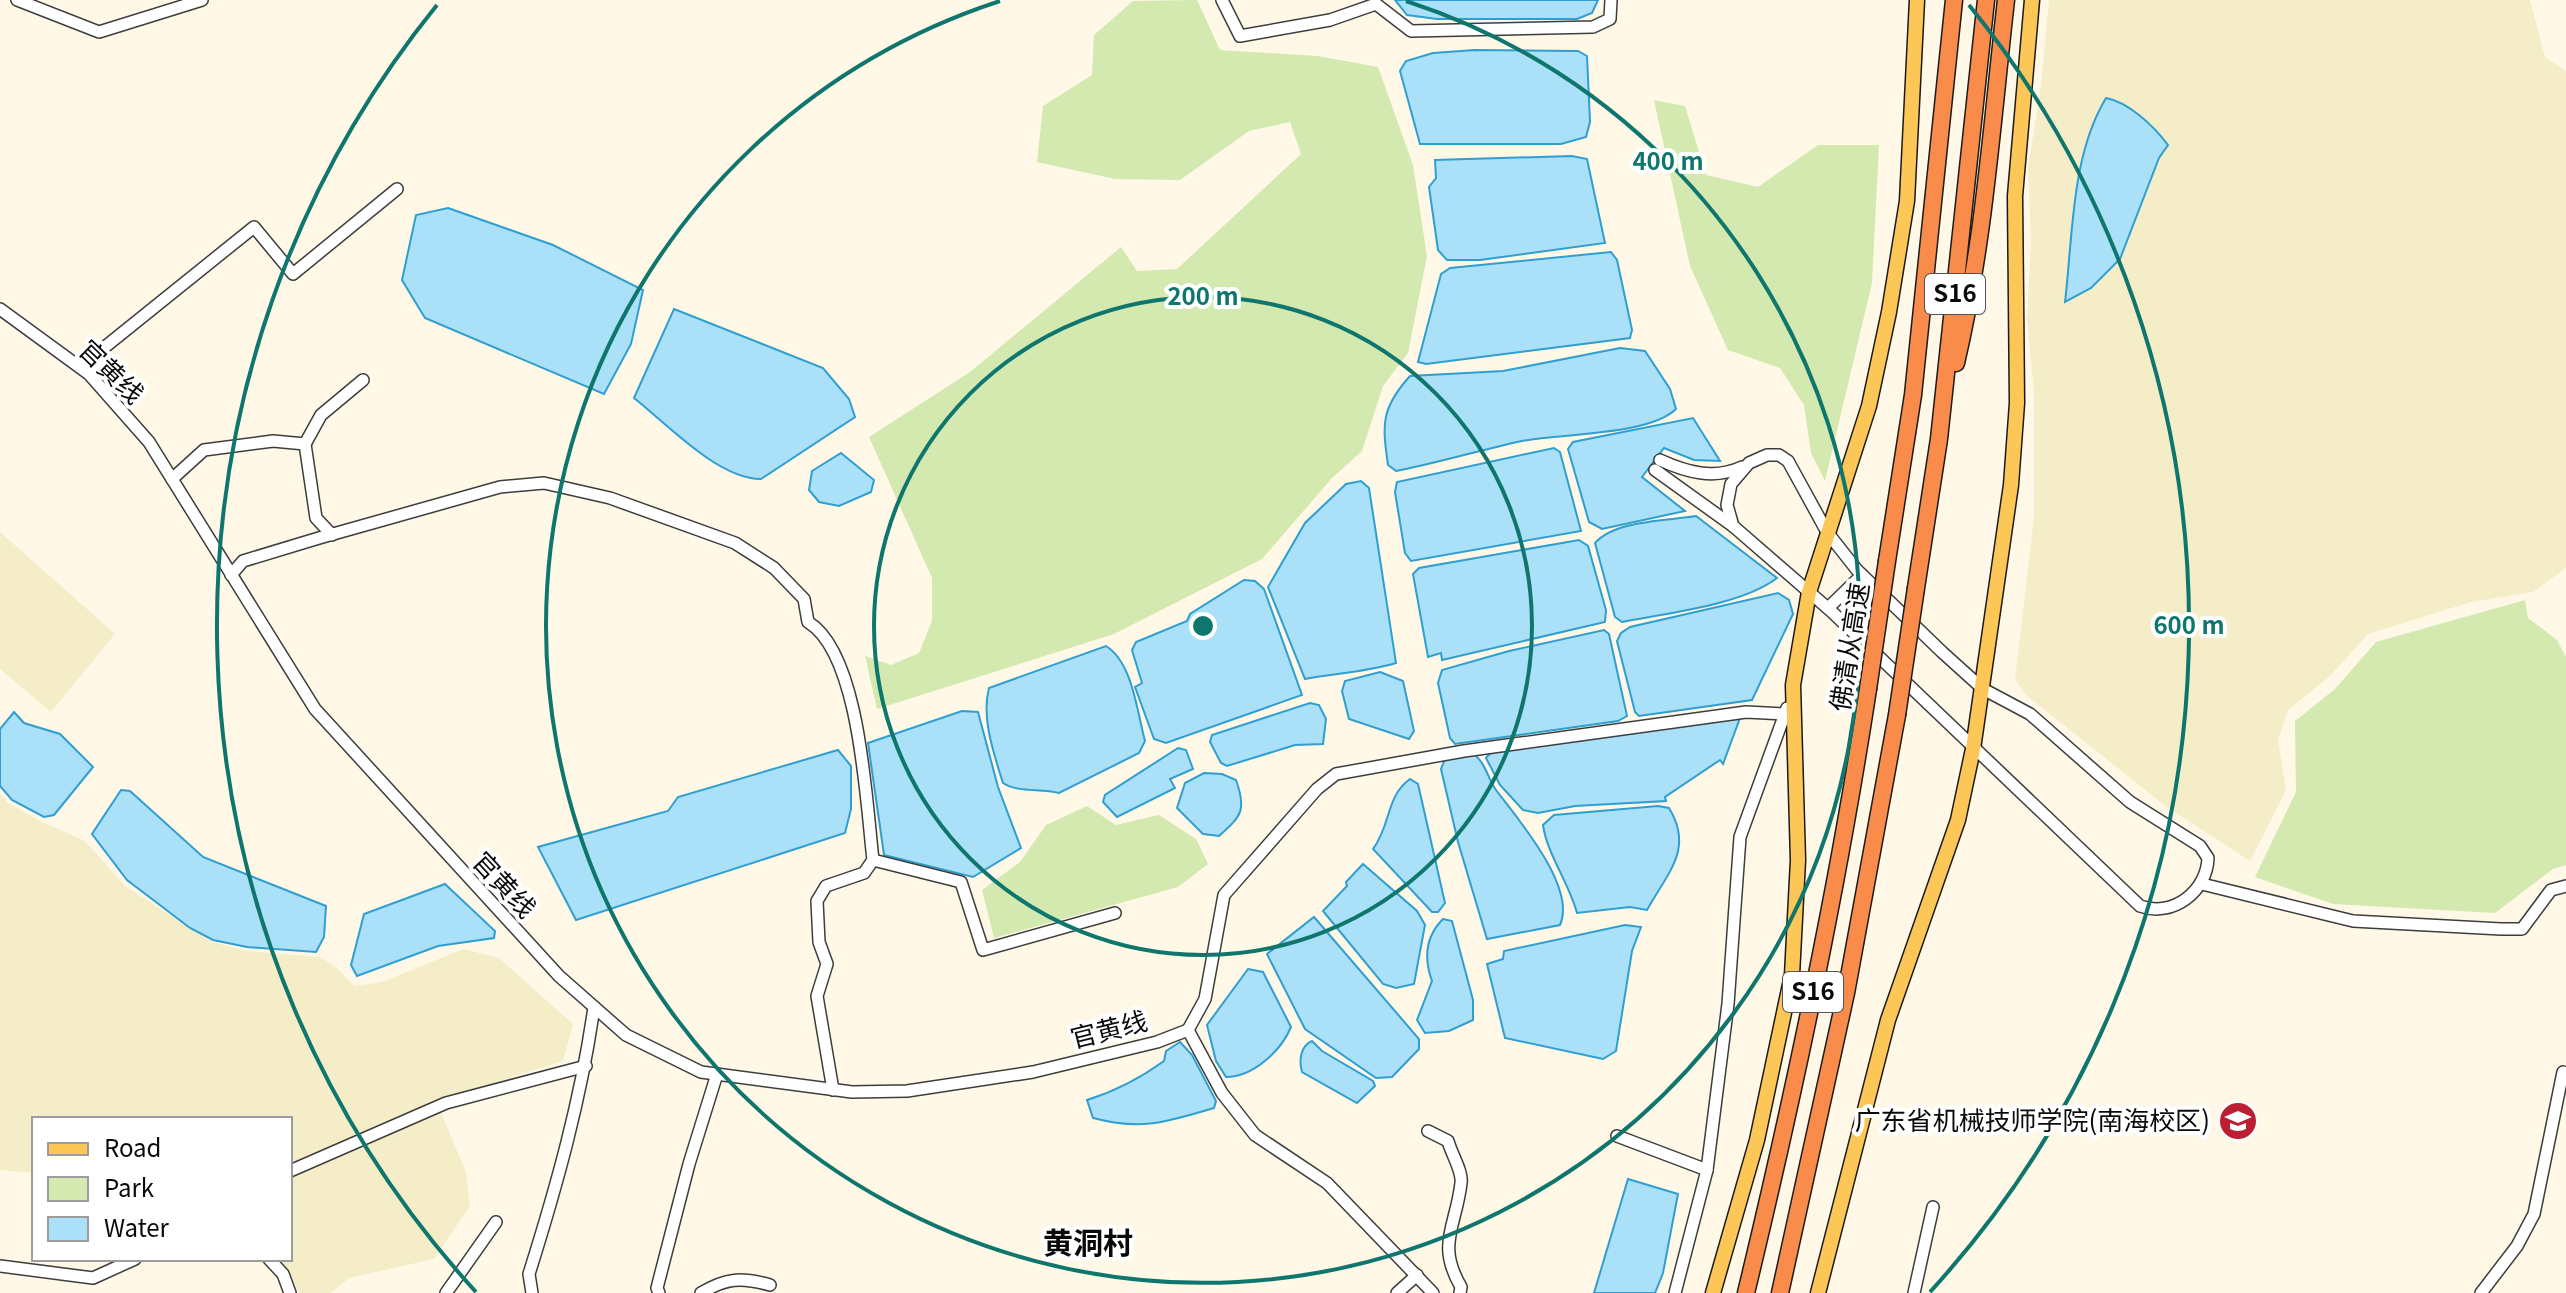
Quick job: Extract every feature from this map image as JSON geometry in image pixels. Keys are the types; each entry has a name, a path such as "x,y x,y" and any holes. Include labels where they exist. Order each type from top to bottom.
{"highway":[{"name":"佛清从高速","path":"1746,1293 1786,1126 1824,941 1868,689 1911,409 1954,0"},
{"name":"S16","path":"1780,1293 1846,993 1897,715 1939,439 1986,0"},
{"path":"1939,439 1969,308 1986,195 2006,0"}],"main road":[{"path":"1713,1293 1757,1140 1792,975 1798,860 1793,685 1809,592 1869,406 1889,312 1907,201 1917,0"},
{"path":"1818,1293 1888,1020 1958,820 1983,689 2011,485 2017,403 2015,196 2032,0"}],"street":[{"path":"17,0 99,32 202,0"},
{"path":"1222,0 1240,36 1330,20 1375,2 1411,31 1593,27 1610,19 1611,0"},
{"path":"80,367 254,227 293,274 397,189"},
{"name":"官黄线","path":"0,309 80,367 149,442 315,709 559,976 626,1035 701,1072 833,1090 907,1091 1033,1072 1157,1042 1188,1030"},
{"path":"332,535 316,518 305,444 321,415 363,380"},
{"path":"172,479 204,450 273,441 305,444"},
{"path":"1767,455 1779,455 1788,461 1827,532 1862,575 1983,689 2030,714 2130,802 2200,846 2208,858 2202,884 2184,900 2160,910 2140,906 2088,853 1973,749 1828,608 1658,465 1700,474 1723,473 1767,455"},
{"path":"1733,526 1728,494 1736,476 1749,463"},
{"path":"231,575 243,561 500,487 544,483 610,498 735,543 774,568 804,599 808,622 823,630 837,653 854,715 873,860 864,873 826,886 817,901 819,942 827,964 817,996 833,1090"},
{"path":"1828,608 1862,575"},
{"path":"1675,1293 1707,1170 1728,1004 1740,837 1793,685"},
{"path":"1433,1293 1327,1183 1255,1135 1222,1093 1188,1030 1205,999 1224,895 1317,789 1336,774 1464,751 1746,712 1785,714"},
{"path":"873,860 961,882 983,950 1115,913"},
{"path":"2202,884 2353,921 2501,929 2522,929 2551,890 2566,886"},
{"path":"532,1293 529,1274 565,1160 586,1066 594,1007"},
{"path":"292,1170 446,1103 586,1066"},
{"path":"2481,1293 2517,1246 2534,1214 2563,1072"},
{"path":"659,1293 657,1288 689,1164 717,1074"},
{"path":"1428,1131 1448,1141 1462,1180 1450,1226 1447,1255 1460,1293"},
{"path":"1617,1136 1707,1170"},
{"path":"1914,1293 1933,1207"},
{"path":"446,1293 496,1222"},
{"path":"0,1266 93,1278 131,1261"},
{"path":"271,1261 283,1274 290,1293"},
{"path":"1397,1293 1417,1275"},
{"path":"701,1293 722,1280 744,1278 770,1285"}],"shaded area":[{"path":"2049,0 2530,0 2545,57 2566,71 2566,568 2533,592 2471,602 2368,634 2330,676 2288,710 2278,740 2286,790 2250,861 2164,805 2026,695 2015,679 2034,517 2034,392 2027,318 2031,242 2028,168 2041,86"},
{"path":"0,532 115,634 51,712 0,669"},
{"path":"0,793 7,802 40,821 85,841 125,886 212,942 247,951 320,957 337,968 354,986 382,982 463,949 499,958 573,1024 563,1061 436,1101 466,1172 470,1206 434,1259 349,1278 331,1293 299,1293 291,1275 279,1261 292,1261 292,1117 32,1117 32,1173 0,1170"}],"green space":[{"path":"1197,0 1220,50 1318,56 1378,67 1413,165 1427,256 1408,353 1383,386 1362,451 1332,478 1262,559 1114,634 877,709 865,656 891,665 919,653 932,621 932,578 869,437 970,372 1121,247 1137,271 1177,269 1301,154 1290,122 1249,131 1180,180 1115,179 1037,162 1043,106 1092,75 1094,35 1133,1"},
{"path":"1654,100 1685,106 1706,175 1758,187 1818,145 1879,145 1872,283 1825,481 1811,453 1804,405 1780,368 1728,350 1690,266"},
{"path":"2525,600 2528,618 2557,640 2566,657 2566,865 2553,869 2495,913 2333,904 2255,877 2296,792 2295,721 2335,689 2376,642"},
{"path":"1087,806 1116,825 1159,815 1196,839 1208,864 1178,887 994,938 982,890 1020,862 1046,825"}],"water":[{"path":"1395,0 1598,0 1592,13 1577,19 1437,19 1407,15"},
{"path":"1475,50 1578,51 1587,56 1590,122 1586,137 1561,144 1420,144 1400,71 1406,61 1433,53"},
{"path":"2106,98 2123,104 2140,116 2168,145 2159,158 2120,259 2091,288 2065,302 2080,170 2086,145"},
{"path":"1572,156 1587,159 1605,243 1480,260 1447,260 1438,250 1429,187 1436,178 1435,160"},
{"path":"448,208 553,245 643,290 631,344 604,394 425,318 402,280 416,215"},
{"path":"1611,252 1617,260 1632,330 1630,338 1426,364 1418,362 1441,274 1450,268"},
{"path":"674,309 823,368 849,399 855,417 761,479 745,477 711,460 634,398"},
{"path":"1620,348 1645,351 1670,389 1676,409 1663,418 1625,429 1522,441 1396,471 1388,465 1386,417 1393,398 1410,376 1503,371"},
{"path":"1693,418 1720,461 1694,460 1664,448 1642,477 1685,511 1602,529 1589,522 1568,449 1573,442"},
{"path":"1554,448 1560,452 1581,531 1411,561 1405,553 1395,492 1397,482"},
{"path":"841,453 874,480 871,492 839,506 819,502 809,490 812,471"},
{"path":"1361,481 1369,488 1396,663 1305,679 1268,587 1305,523 1346,484"},
{"path":"1696,516 1777,578 1744,595 1703,607 1622,622 1615,617 1595,543 1604,535 1628,526"},
{"path":"1579,540 1588,546 1606,610 1605,622 1442,660 1441,653 1428,657 1413,574 1419,568"},
{"path":"1244,580 1255,581 1264,589 1302,695 1166,743 1154,739 1135,687 1142,683 1132,650 1136,642 1187,621 1190,614"},
{"path":"1778,593 1789,600 1793,614 1752,700 1639,716 1635,712 1617,641 1621,633 1630,627"},
{"path":"1604,630 1609,634 1627,716 1618,721 1455,744 1450,738 1438,683 1442,670"},
{"path":"1106,646 1122,664 1133,689 1145,741 1139,753 1059,793 1015,788 1003,783 988,724 989,688"},
{"path":"1380,672 1403,681 1414,731 1409,739 1349,719 1342,691 1345,681"},
{"path":"1310,703 1319,705 1326,719 1323,744 1295,745 1227,766 1221,763 1210,742 1212,735"},
{"path":"962,711 978,712 998,787 1021,848 973,877 884,855 868,743"},
{"path":"14,712 24,723 60,734 93,767 54,815 44,817 12,800 0,786 0,729"},
{"path":"1740,718 1723,764 1720,760 1665,797 1666,801 1575,806 1538,813 1523,810 1500,785 1486,758 1492,751"},
{"path":"1178,748 1186,750 1193,769 1170,779 1175,788 1117,817 1103,802 1105,795"},
{"path":"838,750 851,766 851,809 845,833 576,920 538,847 668,811 678,797"},
{"path":"1473,754 1481,761 1496,790 1530,835 1553,873 1563,909 1560,925 1487,939 1458,842 1441,769 1445,759"},
{"path":"1204,773 1222,774 1236,780 1239,790 1240,812 1219,836 1203,834 1177,808 1185,783"},
{"path":"1410,779 1418,784 1445,903 1438,912 1432,912 1373,849 1392,802"},
{"path":"121,790 130,791 203,857 326,906 324,937 316,952 247,947 213,940 190,928 127,880 92,834"},
{"path":"1658,806 1669,808 1676,823 1679,848 1670,872 1647,910 1630,907 1577,913 1543,825 1554,815"},
{"path":"1363,864 1417,911 1425,925 1414,984 1396,988 1383,984 1323,911"},
{"path":"445,884 495,931 494,938 438,946 357,976 351,965 364,914"},
{"path":"1314,917 1419,1039 1419,1049 1392,1077 1376,1078 1305,1029 1267,954"},
{"path":"1443,919 1452,921 1473,1000 1473,1020 1449,1031 1425,1033 1417,1020 1432,981 1428,948 1433,933"},
{"path":"1625,925 1641,927 1632,951 1616,1051 1603,1059 1505,1038 1487,964 1503,959 1504,951"},
{"path":"1248,969 1263,972 1291,1027 1280,1045 1256,1068 1226,1077 1216,1061 1207,1025"},
{"path":"1312,1041 1322,1051 1373,1081 1375,1086 1357,1103 1302,1072 1301,1054"},
{"path":"1180,1042 1192,1055 1216,1101 1214,1108 1154,1123 1126,1124 1093,1118 1087,1100 1146,1073 1164,1061 1166,1051"},
{"path":"1628,1179 1678,1194 1663,1273 1655,1293 1594,1293"}],"place":[{"name":"广东省机械技师学院(南海校区)","path":"2238,1121"}],"district":[{"name":"黄洞村","path":"1088,1244"}]}
